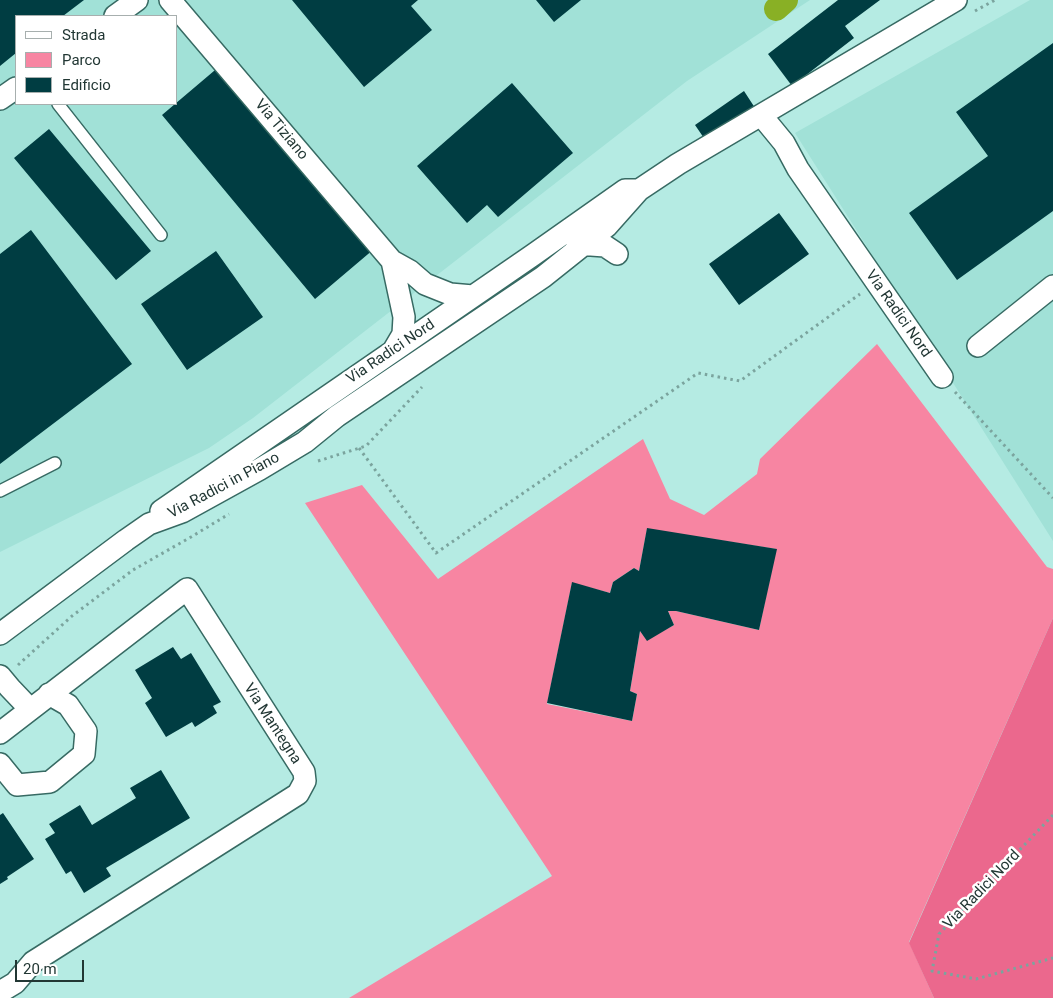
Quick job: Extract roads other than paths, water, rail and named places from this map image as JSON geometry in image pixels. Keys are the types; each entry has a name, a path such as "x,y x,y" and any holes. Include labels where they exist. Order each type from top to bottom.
{"street":[{"path":"116,15 137,0"},
{"name":"Via Tiziano","path":"170,0 392,261"},
{"name":"Via Radici Nord","path":"450,340 543,276 607,226 639,190 678,164 956,0"},
{"path":"0,99 15,89"},
{"name":"Via Radici Nord","path":"761,115 784,142 798,170 942,377"},
{"name":"Via Radici Nord","path":"149,524 164,507 226,467 625,190 639,190"},
{"path":"547,245 584,244 605,246 617,254 613,241 618,214"},
{"path":"392,261 410,270 425,284 450,294 473,296"},
{"path":"392,261 404,317 403,334 393,351"},
{"path":"978,346 1053,286"},
{"name":"Via Radici in Piano","path":"0,634 149,524 182,512 304,442 338,416 450,340"},
{"name":"Via Mantegna","path":"7,987 33,962 298,794 305,781 304,772 187,589 49,694"},
{"path":"0,676 30,709"},
{"path":"0,733 49,694 68,705 86,731 84,754 50,782 17,785 0,764"}],"lane":[{"path":"59,105 161,235"},
{"path":"0,491 56,463"}],"waterway":[{"path":"776,9 786,0"}]}
